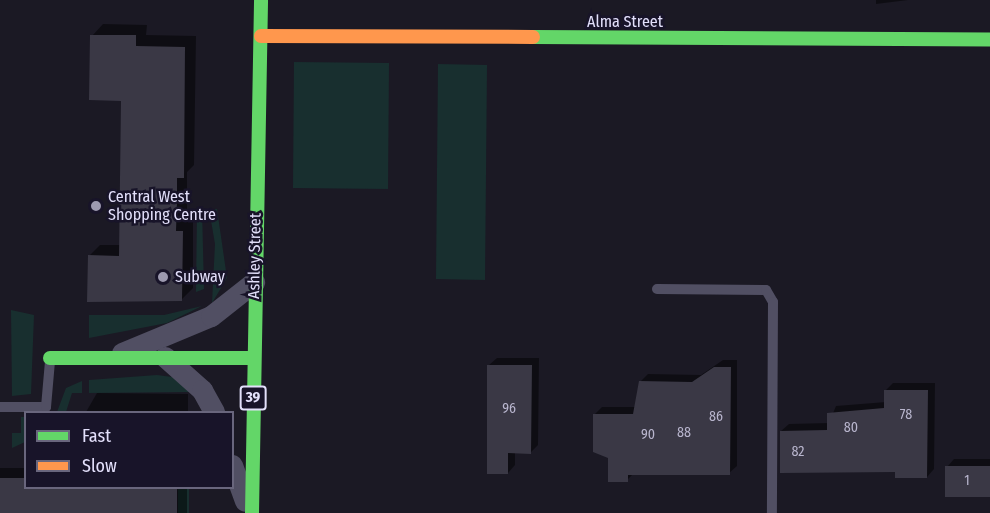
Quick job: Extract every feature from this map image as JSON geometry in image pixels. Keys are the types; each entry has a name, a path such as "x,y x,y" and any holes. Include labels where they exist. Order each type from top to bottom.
{"street":[{"name":"Ashley Street","path":"251,513 260,4"},
{"name":"Alma Street","path":"261,36 990,39"},
{"path":"108,359 212,316 254,282"},
{"path":"165,357 202,390 213,411"},
{"path":"50,358 254,358"},
{"name":"Ashley Street","path":"234,470 251,513"}],"lane":[{"path":"657,289 766,290 772,302 772,513"},
{"path":"0,407 46,407 50,358"}],"green space":[{"path":"294,62 389,63 388,189 293,188"},
{"path":"438,64 487,65 485,280 436,279"},
{"path":"202,209 204,289 196,292 197,210"},
{"path":"209,209 217,209 227,278 212,303 215,244"},
{"path":"202,306 167,323 89,338 89,315 164,315"},
{"path":"11,310 34,315 31,394 12,396"},
{"path":"157,375 172,377 190,392 89,393 89,380"},
{"path":"82,381 82,393 72,393 66,411 57,411 66,388"},
{"path":"21,417 24,417 24,442 12,448 12,433 21,433"},
{"path":"178,489 189,489 189,513 178,513"}],"building":[{"path":"90,35 136,35 136,46 185,47 184,178 177,178 176,231 183,231 182,301 87,302 88,255 119,256 121,101 89,100"},
{"path":"487,365 532,365 531,454 508,453 508,474 487,474"},
{"path":"714,367 731,367 730,475 628,475 628,482 608,482 608,458 593,452 593,414 633,414 639,381 692,382"},
{"path":"884,390 928,390 927,478 895,478 895,472 780,473 780,431 827,430 827,413 884,408"},
{"path":"945,466 990,466 990,497 945,497"},
{"path":"0,478 24,478 24,489 177,489 177,513 0,513"}],"traffic: fast":[{"path":"252,513 261,0"},
{"path":"533,37 990,39"},
{"path":"50,358 254,358"}],"traffic: slow":[{"path":"261,36 533,37"}],"place":[{"name":"Central West Shopping Centre","path":"96,206"},
{"name":"Subway","path":"163,277"}]}
